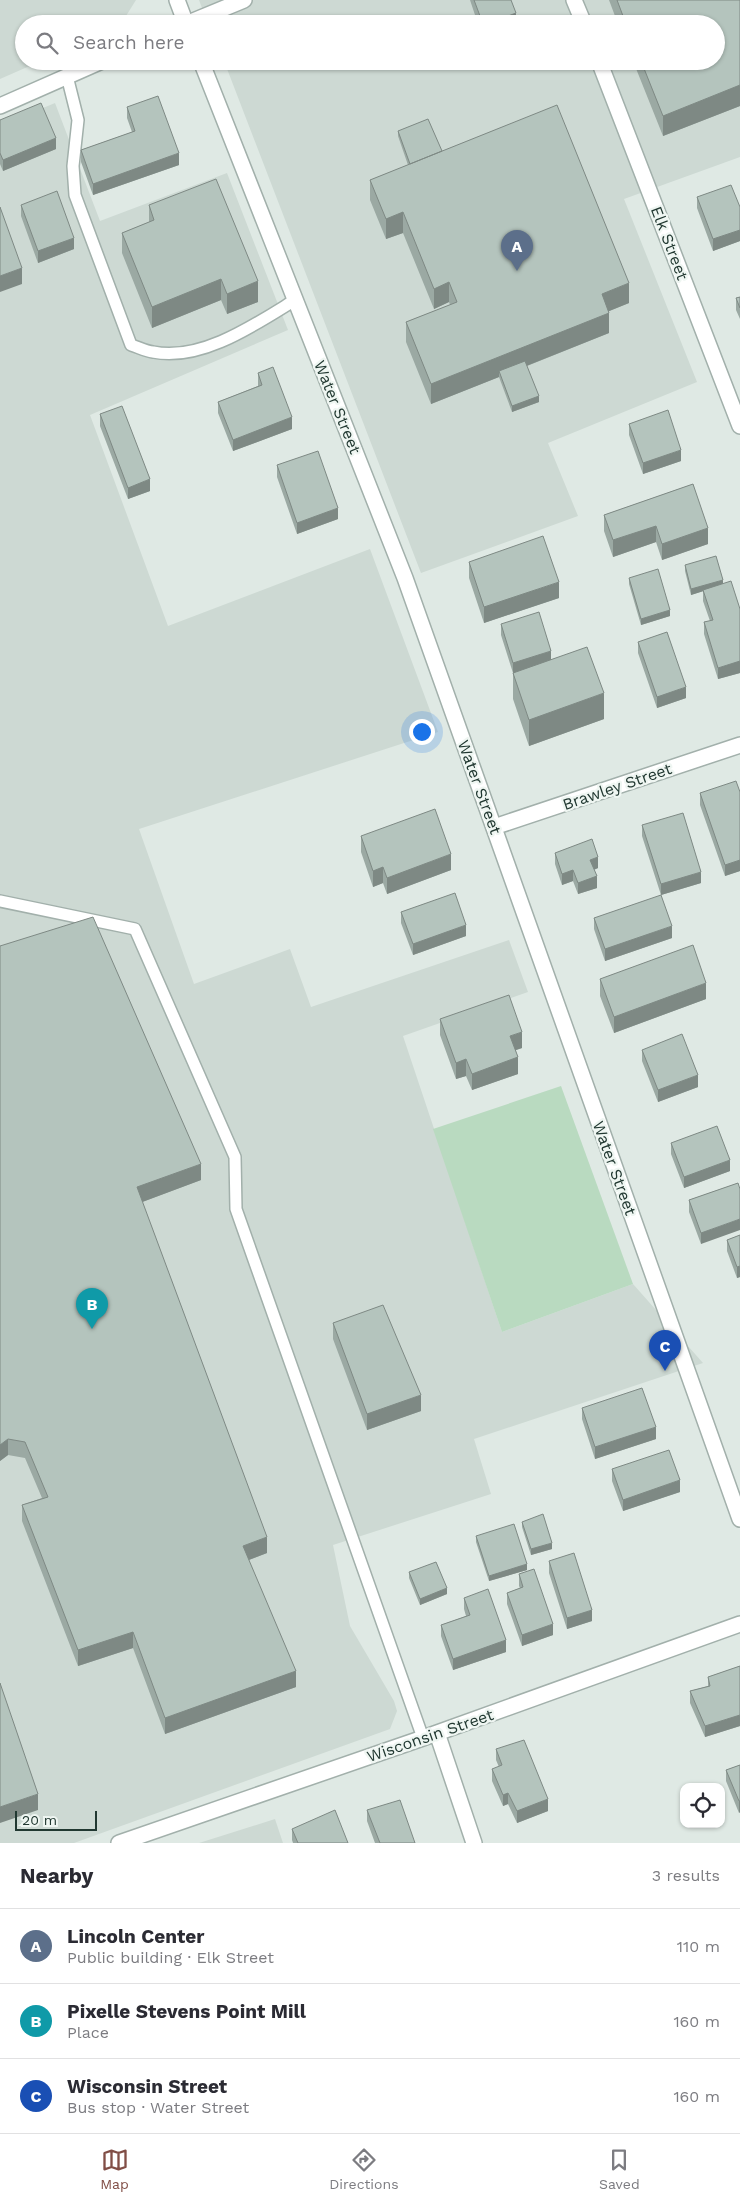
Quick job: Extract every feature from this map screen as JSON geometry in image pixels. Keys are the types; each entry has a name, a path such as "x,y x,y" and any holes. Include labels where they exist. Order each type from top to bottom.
{"street":[{"path":"177,0 183,15"},
{"path":"208,15 244,0"},
{"path":"574,0 580,15"},
{"path":"0,106 81,70"},
{"name":"Water Street","path":"205,70 405,578 740,1519"},
{"name":"Elk Street","path":"602,70 740,426"},
{"name":"Brawley Street","path":"494,828 740,745"},
{"name":"Wisconsin Street","path":"119,1843 430,1735 740,1624"},
{"path":"430,1735 474,1843"}],"lane":[{"path":"67,76 78,120 73,166 75,195 131,345 153,352 174,353 201,348 248,329 295,300"},
{"path":"0,901 135,929 235,1157 236,1209 430,1735"}],"shaded area":[{"path":"0,0 136,0 127,15 15,15 15,70 20,70 0,79"},
{"path":"199,0 740,0 740,157 624,199 697,382 548,443 578,516 421,573 227,70 725,70 725,15 205,15"},
{"path":"55,103 100,221 227,173 288,330 90,415 168,626 370,549 438,732 139,829 194,984 290,949 311,1007 509,940 528,992 403,1036 502,1332 633,1284 703,1363 474,1439 491,1494 333,1545 350,1626 394,1701 397,1711 390,1729 74,1843 0,1843 0,126"},
{"path":"275,1819 283,1843 199,1843"}],"green space":[{"path":"561,1086 633,1284 502,1332 433,1129"}],"building":[{"path":"474,0 511,0 516,13 511,15 480,15"},
{"path":"617,0 740,0 740,85 663,116 645,70 725,70 725,15 623,15"},
{"path":"158,96 179,153 93,184 81,150 135,131 127,107"},
{"path":"41,103 56,138 3,160 0,153 0,120"},
{"path":"557,105 629,283 602,294 609,313 431,384 406,322 457,302 449,282 434,289 403,212 386,219 370,180"},
{"path":"428,119 442,151 410,164 398,131"},
{"path":"216,179 258,281 227,294 221,279 152,307 122,233 154,220 149,205"},
{"path":"731,185 740,207 740,230 713,239 697,197"},
{"path":"57,191 74,238 38,251 21,205"},
{"path":"0,207 22,268 0,276"},
{"path":"740,297 740,308 736,298"},
{"path":"525,361 539,396 512,406 499,371"},
{"path":"273,367 292,417 233,440 218,402 262,385 258,373"},
{"path":"122,406 150,479 128,488 100,414"},
{"path":"668,410 681,450 643,463 629,424"},
{"path":"318,451 338,508 297,523 277,465"},
{"path":"693,484 708,528 662,544 656,526 613,540 604,515"},
{"path":"543,536 559,582 484,607 469,562"},
{"path":"716,556 723,580 691,589 685,565"},
{"path":"658,569 670,610 641,619 629,578"},
{"path":"731,581 740,609 740,661 718,668 704,622 713,620 703,590"},
{"path":"539,612 551,651 513,663 501,624"},
{"path":"667,632 686,687 657,697 638,642"},
{"path":"587,647 604,693 529,720 513,673"},
{"path":"736,781 740,792 740,860 725,865 700,793"},
{"path":"435,809 451,854 387,878 383,867 373,871 361,836"},
{"path":"683,813 701,872 661,884 642,825"},
{"path":"592,839 598,857 590,860 597,876 578,883 573,870 562,874 555,853"},
{"path":"455,893 466,925 413,944 401,912"},
{"path":"661,895 672,926 605,949 594,918"},
{"path":"93,917 201,1164 137,1187 267,1537 243,1546 296,1671 165,1718 133,1632 78,1650 22,1505 48,1497 25,1442 8,1439 0,1445 0,946"},
{"path":"693,945 706,983 614,1017 600,979"},
{"path":"509,995 522,1032 510,1036 518,1057 472,1074 466,1059 456,1063 440,1019"},
{"path":"682,1034 698,1075 658,1090 642,1050"},
{"path":"717,1126 730,1160 684,1177 671,1143"},
{"path":"738,1183 740,1189 740,1219 701,1233 689,1200"},
{"path":"740,1235 740,1266 737,1267 727,1240"},
{"path":"383,1305 421,1395 367,1414 333,1323"},
{"path":"642,1388 656,1427 595,1447 582,1408"},
{"path":"669,1450 680,1480 623,1500 612,1469"},
{"path":"543,1514 552,1543 531,1549 522,1522"},
{"path":"514,1524 527,1564 489,1576 476,1536"},
{"path":"574,1553 592,1610 567,1618 549,1561"},
{"path":"436,1562 447,1588 420,1599 409,1572"},
{"path":"534,1569 553,1624 522,1635 507,1593 523,1587 519,1574"},
{"path":"488,1589 506,1640 453,1659 441,1625 470,1615 464,1598"},
{"path":"740,1666 740,1715 705,1726 690,1691 710,1686 708,1677"},
{"path":"0,1683 38,1794 0,1807"},
{"path":"524,1740 548,1799 517,1811 508,1793 503,1795 492,1769 502,1765 496,1749"},
{"path":"740,1765 740,1801 739,1801 726,1770"},
{"path":"400,1800 415,1843 380,1843 367,1810"},
{"path":"335,1810 348,1843 298,1843 292,1829"}],"place":[{"name":"Lincoln Center","path":"517,271"},
{"name":"Pixelle Stevens Point Mill","path":"92,1329"},
{"name":"Wisconsin Street","path":"665,1371"}]}
